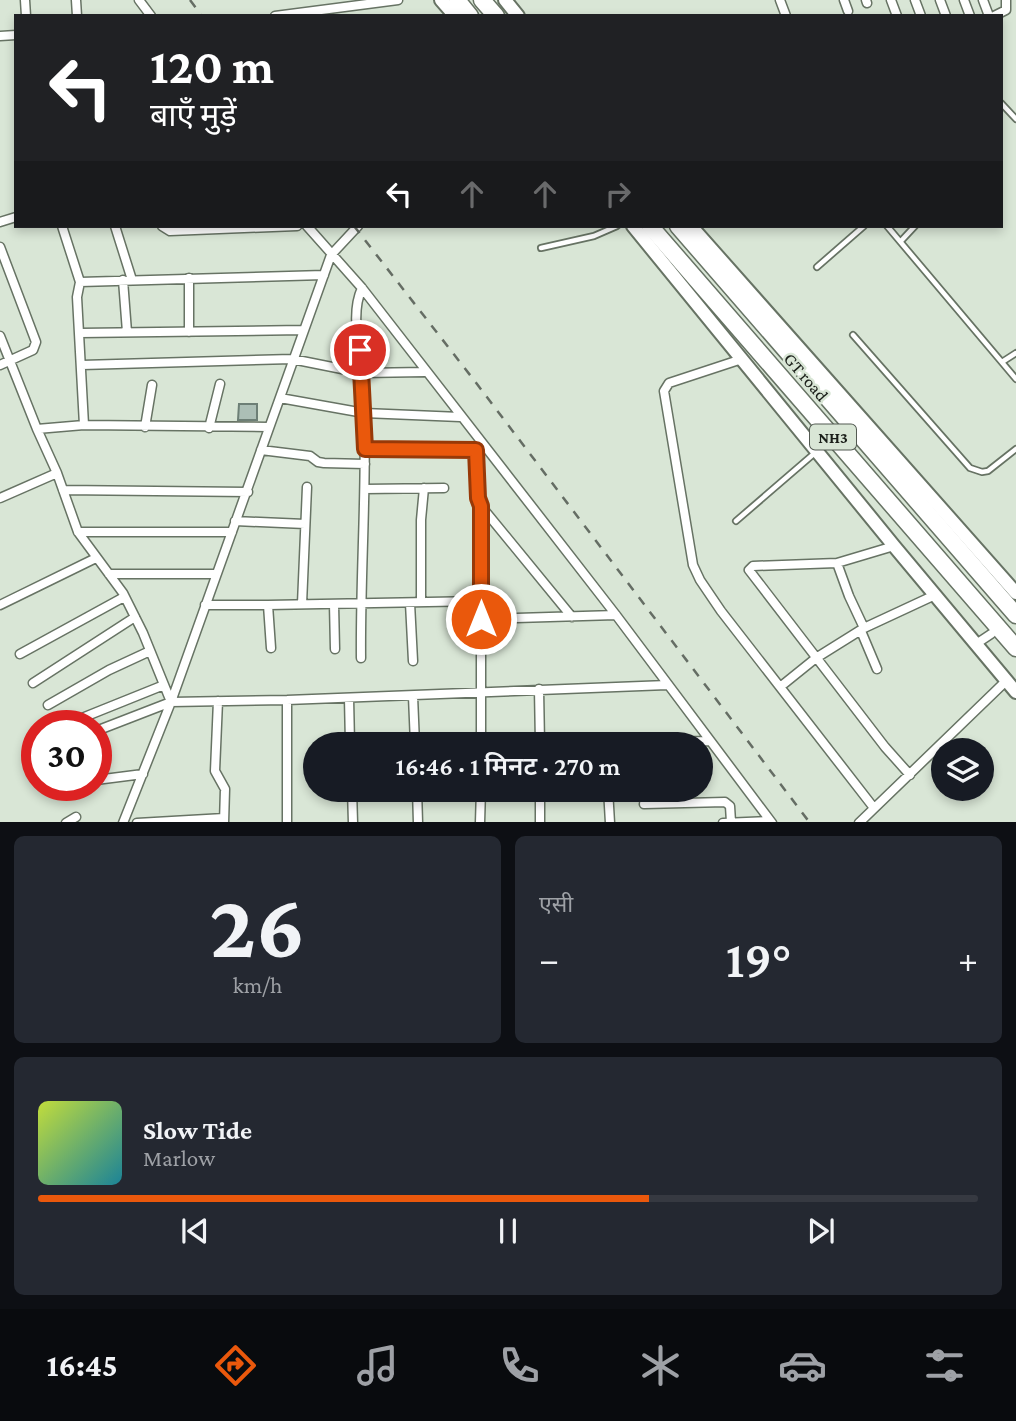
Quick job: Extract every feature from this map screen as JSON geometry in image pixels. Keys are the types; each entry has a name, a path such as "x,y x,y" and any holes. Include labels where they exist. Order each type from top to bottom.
{"highway":[{"path":"457,0 468,14"},
{"path":"482,0 494,14"},
{"name":"GT road","path":"652,228 1016,648"},
{"name":"GT road","path":"680,228 1016,615"}],"main road":[{"path":"441,0 453,14"},
{"path":"505,0 516,14"},
{"path":"635,228 1016,692"},
{"path":"693,228 1016,593"}],"street":[{"path":"290,14 398,0"},
{"path":"844,0 848,11"},
{"path":"997,14 1006,10 1006,0"},
{"path":"63,228 80,282 77,297 84,425"},
{"path":"115,228 127,280 127,332"},
{"path":"163,228 170,231 246,228"},
{"path":"309,228 362,288 616,615 703,732"},
{"path":"123,822 171,702 331,255 356,228"},
{"path":"0,247 36,342 33,350 0,365"},
{"path":"80,282 324,275"},
{"path":"189,332 190,278"},
{"path":"361,658 365,449 362,373 355,306 362,288"},
{"path":"80,333 303,330"},
{"path":"0,336 57,473 78,532 109,574 135,617 171,702"},
{"path":"82,365 292,359 362,373 425,372"},
{"path":"742,359 669,383 665,387 664,398 696,572 721,611 874,807"},
{"path":"209,428 220,384"},
{"path":"145,427 152,385"},
{"path":"279,398 364,413 460,417"},
{"path":"37,429 84,425 268,428"},
{"path":"365,449 476,450 478,498 481,506 572,617"},
{"path":"261,450 310,456 324,463 365,464"},
{"path":"0,498 57,473"},
{"path":"302,604 307,487"},
{"path":"421,602 421,520 424,488"},
{"path":"365,489 444,488"},
{"path":"63,490 248,492"},
{"path":"481,506 481,732"},
{"path":"235,522 305,524"},
{"path":"78,532 232,531"},
{"path":"894,546 837,563 752,566 749,569 885,747 910,775"},
{"path":"0,605 96,558"},
{"path":"837,563 877,669"},
{"path":"109,574 216,574"},
{"path":"780,687 816,658 863,629 936,595"},
{"path":"20,654 124,597"},
{"path":"205,604 481,601"},
{"path":"410,603 413,662"},
{"path":"334,604 335,649"},
{"path":"268,605 271,648"},
{"path":"481,619 616,615"},
{"path":"33,683 135,617"},
{"path":"976,644 991,634"},
{"path":"48,705 109,670 150,651"},
{"path":"859,822 1006,681"},
{"path":"102,710 164,685"},
{"path":"112,725 171,702 413,696 667,685"},
{"path":"539,689 540,732"},
{"path":"413,696 414,732"},
{"path":"349,698 350,732"},
{"path":"287,700 287,822"},
{"path":"137,822 224,820 225,789 215,771 218,701"},
{"path":"713,745 771,822"},
{"path":"112,778 143,774"},
{"path":"352,802 353,822"},
{"path":"418,802 418,822"},
{"path":"480,822 481,802"},
{"path":"540,802 540,822"},
{"path":"609,802 610,822"},
{"path":"644,804 725,802 730,806 732,822"},
{"path":"66,822 76,817"},
{"path":"723,822 771,822"}],"lane":[{"path":"1003,105 1016,119"},
{"path":"541,248 594,236 612,228"},
{"path":"817,267 862,228"},
{"path":"889,228 1016,379"},
{"path":"901,241 913,228"},
{"path":"853,335 970,468 988,471 1016,449"},
{"path":"1002,362 1016,353"},
{"path":"736,521 817,452"}],"building":[{"path":"239,404 257,404 257,420 238,420"}],"railway":[{"path":"190,0 200,14"},
{"path":"356,228 809,822"}],"route":[{"path":"360,350 365,449 476,450 478,498 481,506 481,619"}]}
